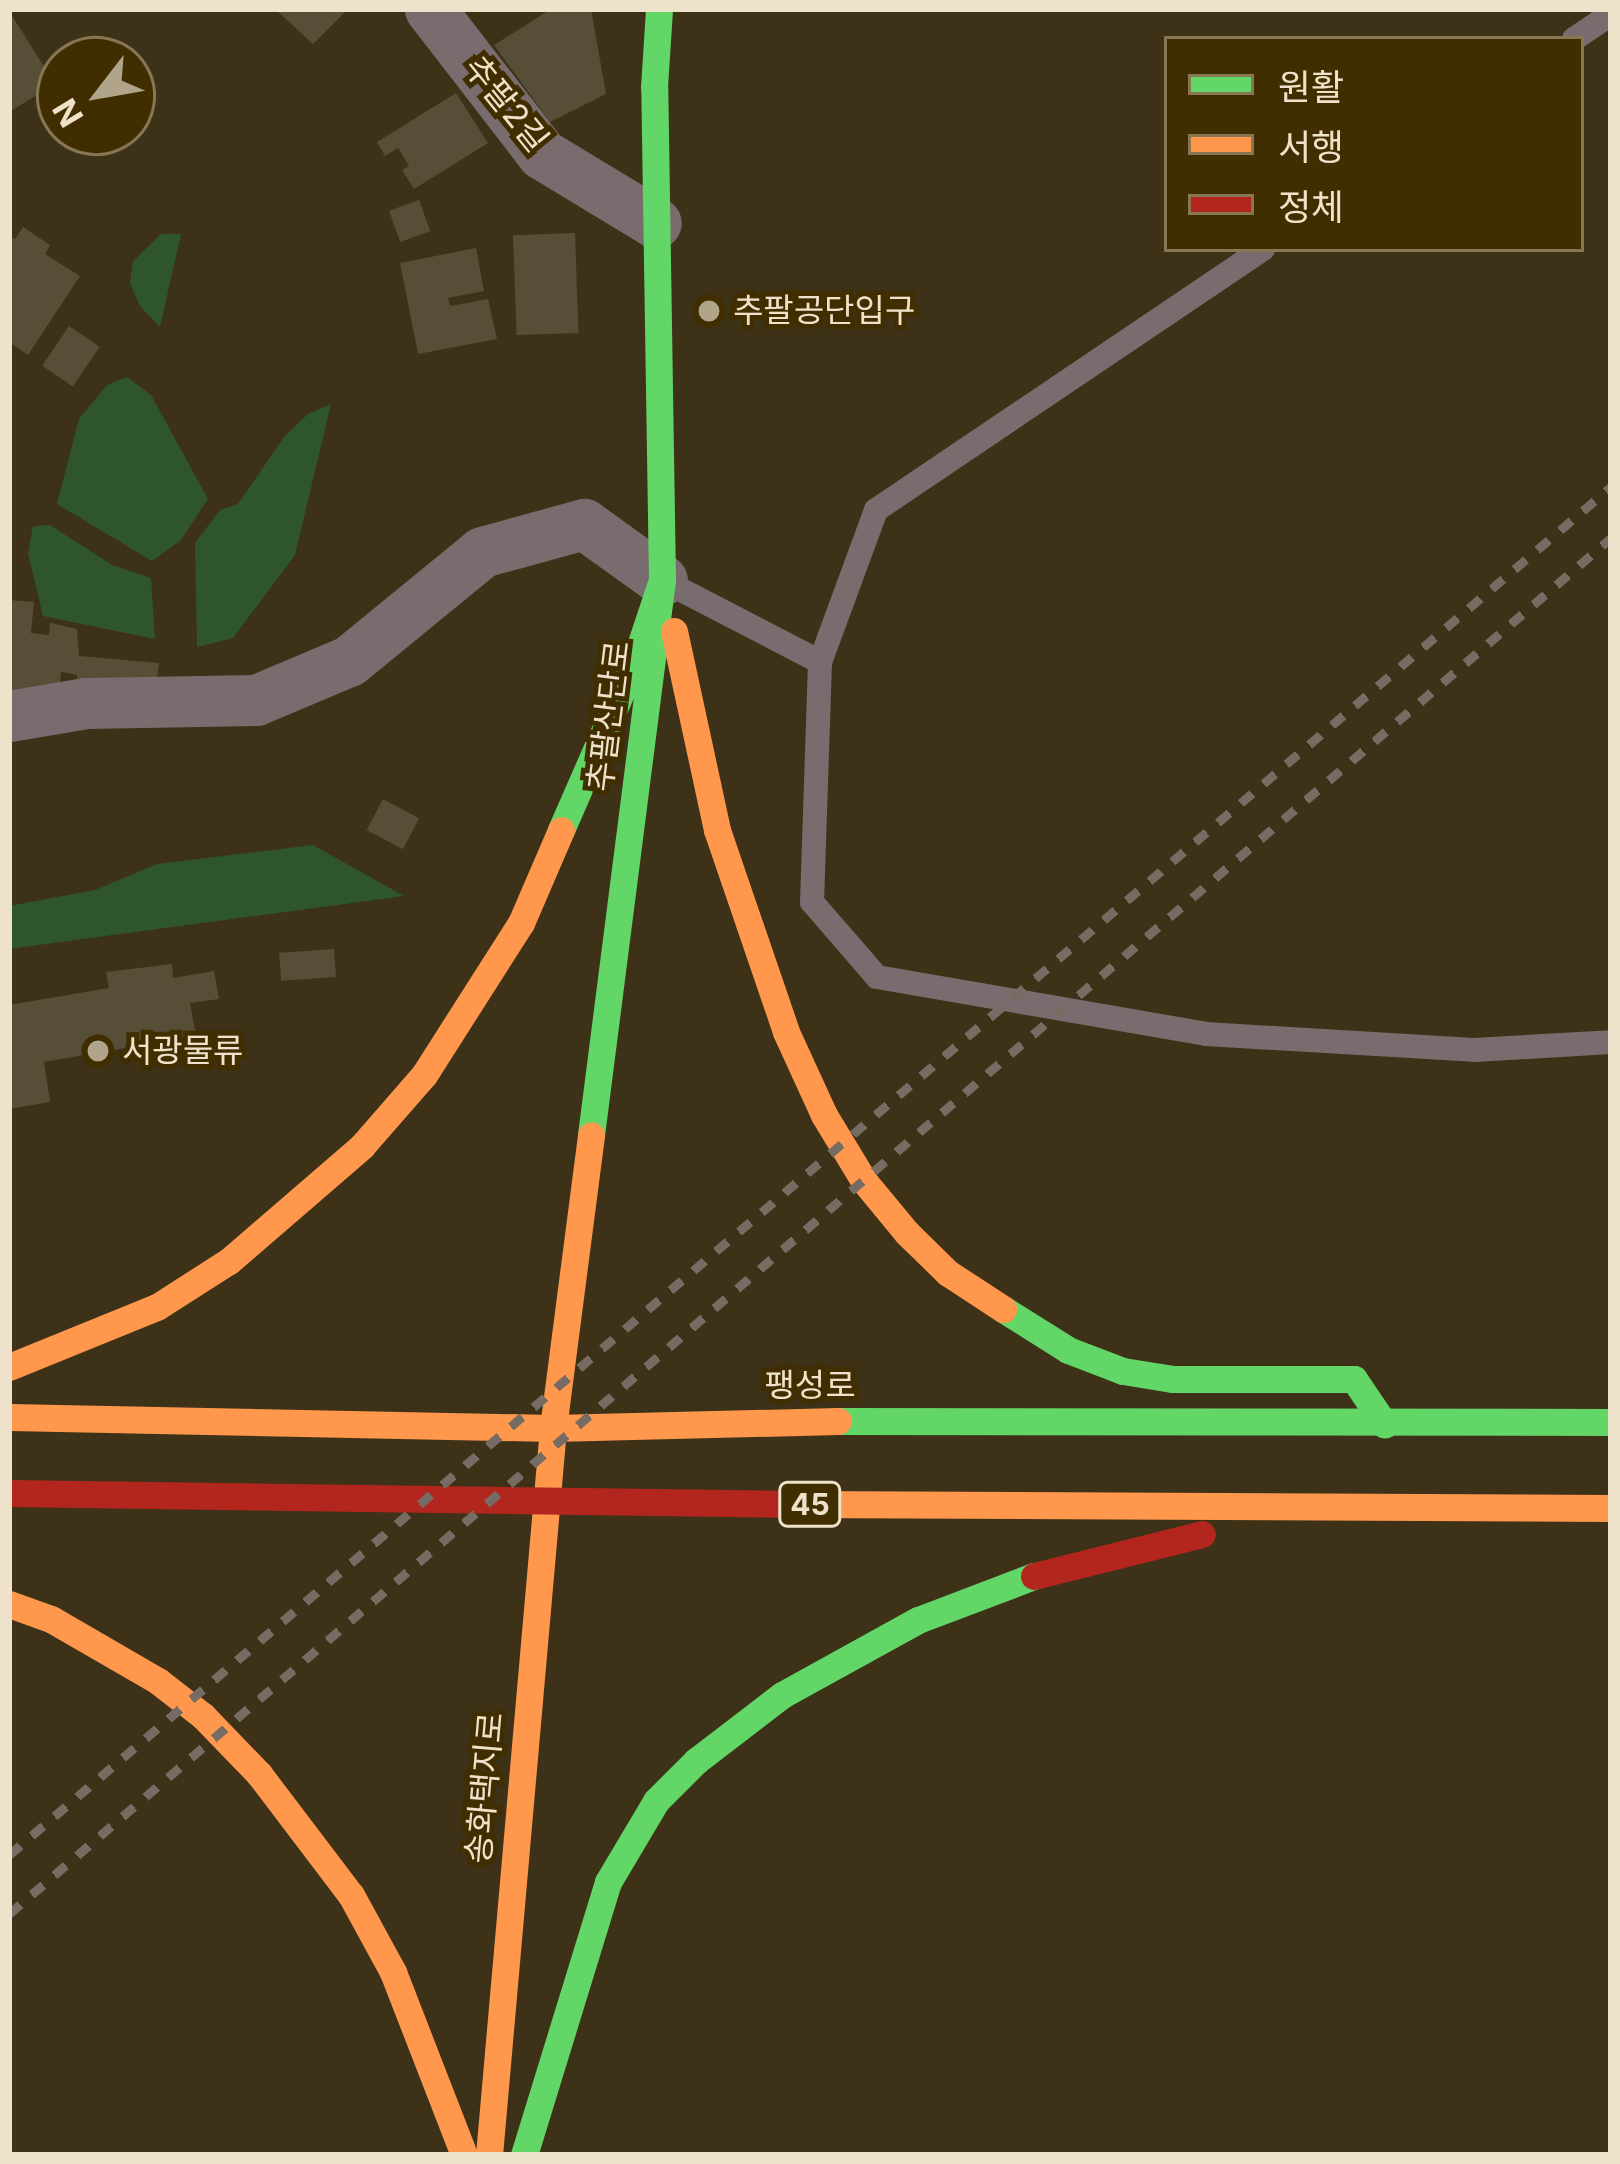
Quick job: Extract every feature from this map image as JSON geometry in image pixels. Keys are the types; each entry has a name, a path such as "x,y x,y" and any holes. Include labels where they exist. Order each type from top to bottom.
{"main road":[{"name":"추팔산단로","path":"553,1428 662,580 656,223 659,9"},
{"path":"9,1367 157,1307 229,1261 346,1161 424,1075 521,923 635,658 662,580"},
{"path":"662,580 717,830 786,1032 824,1114 864,1181 907,1233 948,1273 1068,1350 1124,1371 1173,1378 1354,1379 1385,1425"},
{"name":"팽성로","path":"9,1417 553,1428 770,1421 1611,1423"},
{"name":"송화택지로","path":"489,2155 553,1428"},
{"name":"45","path":"9,1493 546,1503 1611,1508"},
{"path":"524,2155 608,1882 656,1801 734,1728 918,1620 1064,1564 1287,1520 1423,1507"},
{"path":"9,1604 51,1619 158,1681 203,1716 260,1774 351,1894 393,1972 427,2046 464,2155"}],"street":[{"name":"추팔2길","path":"430,9 542,154 656,223"},
{"path":"9,716 86,703 256,700 349,661 482,552 584,524 662,580"}],"lane":[{"path":"1578,36 1611,14"},
{"path":"1259,252 876,510 820,662 812,902 877,977 1206,1034 1474,1050 1611,1042"},
{"path":"662,580 820,662"}],"green space":[{"path":"161,234 181,234 160,327 140,306 130,283 133,261"},
{"path":"127,377 151,395 208,499 181,540 152,561 57,504 79,419 107,385"},
{"path":"331,404 295,555 233,638 197,647 195,543 220,510 238,504 284,437 308,414"},
{"path":"50,525 112,565 151,578 155,639 43,616 28,553 33,526"},
{"path":"313,845 404,896 9,949 9,906 95,890 157,864"}],"building":[{"path":"275,9 348,9 313,44"},
{"path":"591,9 606,94 550,122 494,45 548,11"},
{"path":"9,11 36,54 36,96 9,112"},
{"path":"456,93 488,143 414,189 402,170 409,166 398,148 385,156 377,142"},
{"path":"419,200 430,231 400,242 389,211"},
{"path":"23,227 50,245 45,254 80,276 28,355 9,342 9,236 15,239"},
{"path":"575,233 578,333 517,335 513,235"},
{"path":"476,248 484,291 448,298 450,306 488,299 497,339 418,354 400,263"},
{"path":"69,326 100,347 73,386 42,366"},
{"path":"9,600 34,602 31,633 49,635 50,623 77,629 79,656 159,663 156,689 77,681 77,675 61,672 58,700 9,704"},
{"path":"383,799 419,818 403,849 367,830"},
{"path":"334,949 336,977 281,981 279,953"},
{"path":"172,964 173,978 214,971 219,999 190,1003 196,1036 44,1062 50,1102 9,1109 9,1005 109,988 106,972"}],"railway":[{"path":"9,1855 1611,487"},
{"path":"9,1914 1611,538"}],"traffic: fast":[{"path":"591,1135 662,580 654,87 659,9"},
{"path":"561,830 636,658 662,580"},
{"path":"1003,1309 1068,1350 1123,1371 1173,1379 1354,1379 1385,1425"},
{"path":"838,1421 1611,1422"},
{"path":"524,2155 608,1882 656,1801 696,1761 782,1695 918,1620 1034,1576"}],"traffic: slow":[{"path":"674,631 717,830 786,1032 824,1115 864,1181 907,1233 948,1273 1003,1309"},
{"path":"9,1367 157,1307 229,1261 362,1146 424,1075 521,923 561,830"},
{"path":"489,2155 553,1428 591,1135"},
{"path":"9,1417 553,1428 838,1421"},
{"path":"797,1504 1611,1508"},
{"path":"9,1604 51,1619 158,1681 203,1716 259,1774 351,1895 393,1972 464,2155"}],"traffic: jam":[{"path":"9,1493 797,1504"},
{"path":"1034,1576 1202,1534"}],"place":[{"name":"추팔공단입구","path":"709,311"},
{"name":"서광물류","path":"98,1051"}]}
